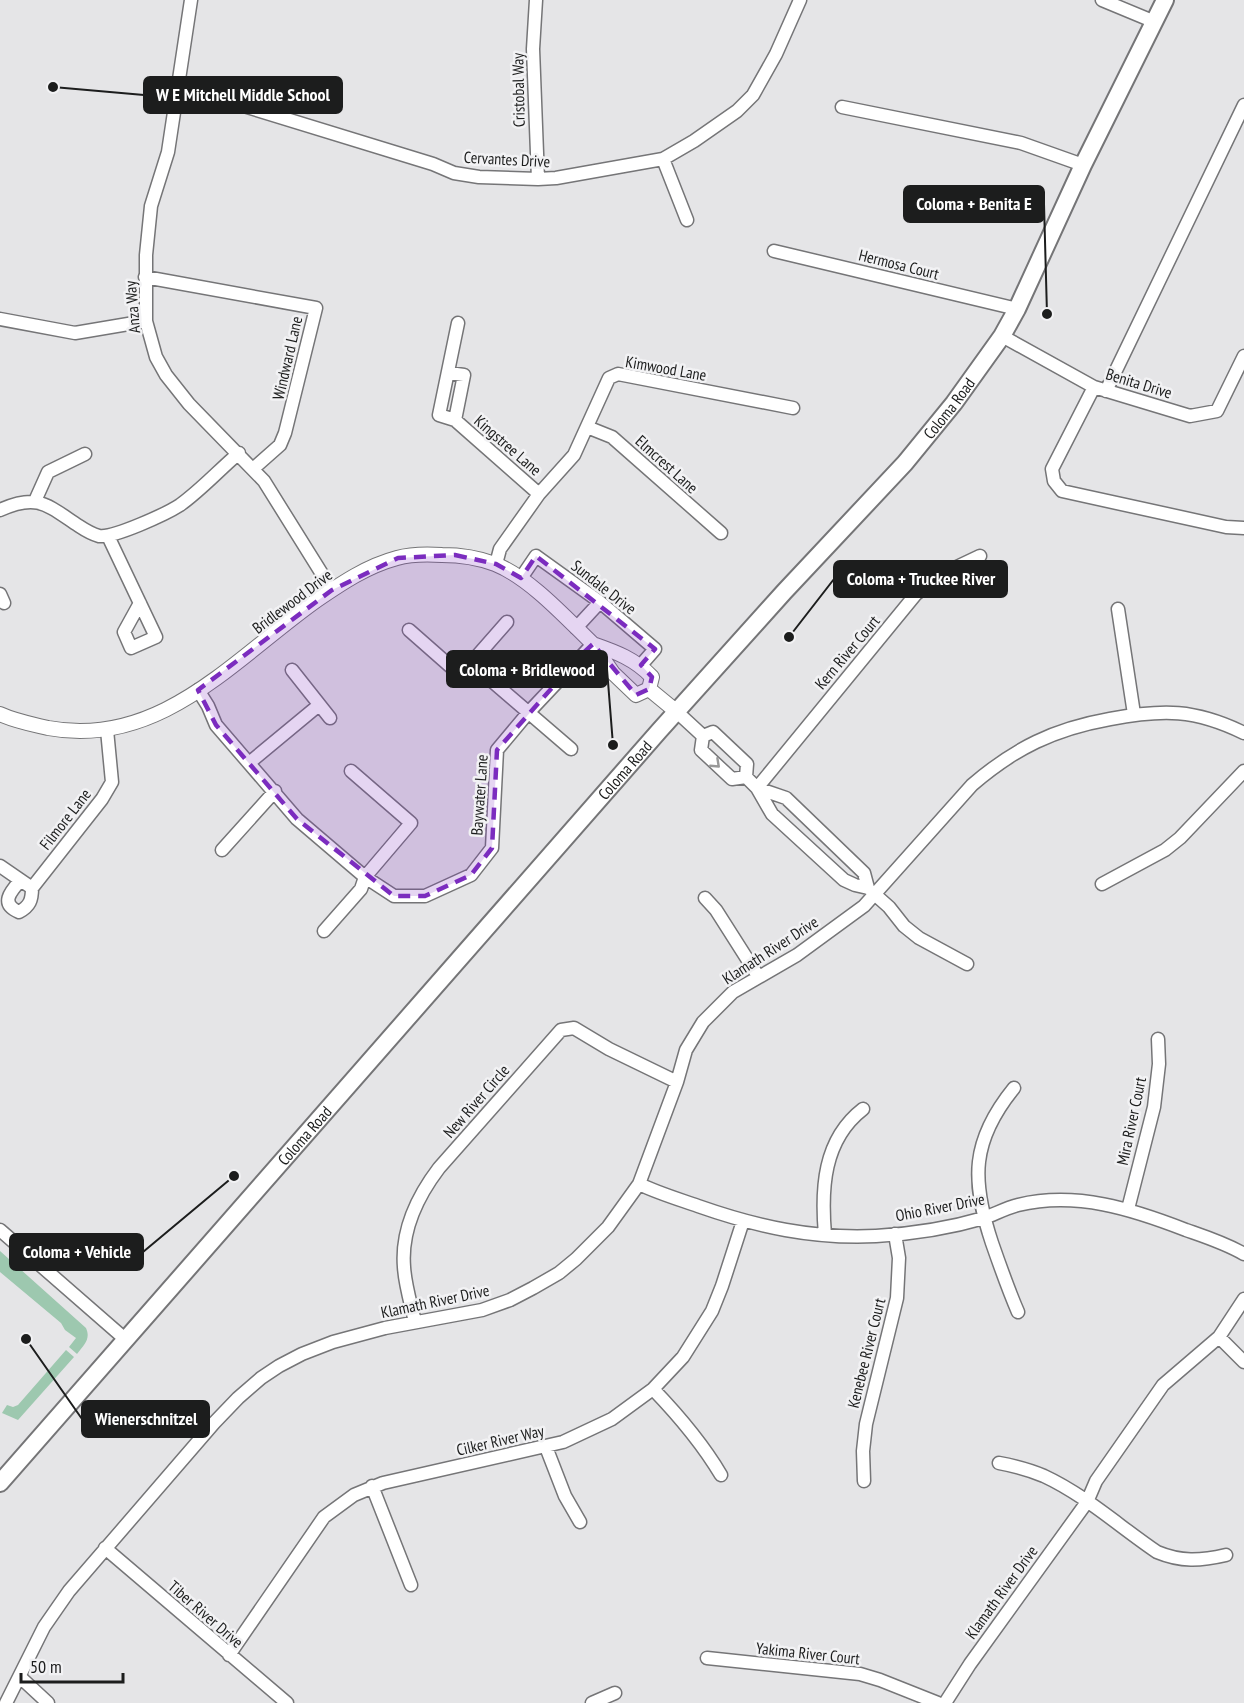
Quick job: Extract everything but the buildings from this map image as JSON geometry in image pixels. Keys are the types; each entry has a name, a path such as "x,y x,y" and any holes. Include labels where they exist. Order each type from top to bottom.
{"main road":[{"name":"Coloma Road","path":"0,1483 677,712 784,592 905,463 954,403 1002,336 1017,309 1083,165 1165,0"}],"street":[{"name":"Anza Way","path":"191,0 168,152 151,206 145,277 146,321 156,357 166,375 189,404 254,468 287,516 332,590"},
{"name":"Cristobal Way","path":"536,0 533,49 538,179"},
{"name":"Cervantes Drive","path":"179,89 221,99 454,173 479,177 556,178 663,159 737,111 753,95 776,54 800,0"},
{"path":"1102,0 1155,22"},
{"path":"1244,105 1100,389 1052,469 1054,482 1062,491 1226,527 1244,528"},
{"path":"842,107 1021,143 1083,165"},
{"path":"663,159 687,220"},
{"name":"Hermosa Court","path":"774,251 1017,309"},
{"name":"Windward Lane","path":"145,277 316,308 285,433 280,445 254,468"},
{"path":"0,319 75,333 146,321"},
{"name":"Kingstree Lane","path":"459,322 439,415 455,420 539,494"},
{"name":"Benita Drive","path":"1002,336 1100,389 1190,416 1217,411 1244,356"},
{"name":"Kimwood Lane","path":"496,564 500,549 539,494 574,455 609,378 618,374 793,408"},
{"name":"Elmcrest Lane","path":"587,427 612,436 721,533"},
{"path":"0,510 15,504 35,501 54,509 90,533 108,536 120,533 179,505 239,453"},
{"path":"35,501 48,472 85,454"},
{"path":"108,536 140,603"},
{"name":"Bridlewood Drive","path":"0,714 21,722 74,731 107,730 136,722 162,712 217,678 299,613 368,568 398,558 419,555 455,555 496,564 521,578 593,644 614,673 636,695 649,689 677,712"},
{"name":"Sundale Drive","path":"521,578 536,556 600,602 654,649 641,665"},
{"name":"Kern River Court","path":"756,788 916,594 940,575 980,556"},
{"path":"576,628 600,602"},
{"path":"1119,609 1134,714"},
{"path":"409,630 459,674 507,622"},
{"name":"Bridlewood Drive","path":"593,644 620,653 641,665"},
{"name":"Baywater Lane","path":"198,690 216,725 297,819 364,877 394,896 425,896 471,875 492,848 497,750 528,713 593,644"},
{"path":"471,663 571,749"},
{"path":"641,665 652,677 649,689"},
{"path":"292,670 330,717"},
{"path":"249,763 319,705"},
{"path":"677,712 703,736"},
{"name":"Klamath River Drive","path":"6,1703 33,1647 56,1609 105,1548 214,1424 261,1378 303,1354 333,1342 415,1322 482,1310 510,1300 559,1273 593,1244 639,1184 677,1082 686,1050 703,1022 733,992 796,955 820,939 841,920 864,906 871,891 972,786 1012,754 1058,732 1083,724 1155,712 1178,712 1199,716 1226,724 1244,733"},
{"name":"Filmore Lane","path":"20,881 7,899 9,905 19,912 27,907 32,897 32,888 102,799 112,782 107,730"},
{"path":"703,736 713,732 747,764 746,777 756,788 772,814 844,880 871,891 904,926 919,938 967,964"},
{"path":"703,736 701,750 732,779 746,777"},
{"path":"324,931 361,889 364,877 411,823 351,771"},
{"path":"1102,884 1165,850 1180,838 1244,771"},
{"path":"756,788 786,798 864,873 871,891"},
{"path":"222,850 275,791"},
{"path":"0,866 32,888"},
{"path":"705,898 716,910 758,976"},
{"name":"New River Circle","path":"415,1322 404,1267 409,1225 416,1204 425,1186 439,1168 561,1030 574,1028 609,1049 677,1082"},
{"name":"Mira River Court","path":"1128,1209 1158,1085 1158,1040"},
{"path":"1014,1088 994,1115 982,1144 977,1178 983,1218 1003,1278 1018,1312"},
{"path":"825,1235 824,1192 832,1150 847,1123 863,1109"},
{"name":"Ohio River Drive","path":"639,1184 768,1228 825,1235 895,1234 983,1218 1016,1205 1060,1200 1083,1201 1128,1209 1228,1245 1244,1254"},
{"name":"Cilker River Way","path":"229,1655 324,1517 346,1500 372,1486 546,1447 588,1432 612,1419 653,1389 683,1357 712,1311 743,1221"},
{"path":"0,1230 125,1339"},
{"name":"Kenebee River Court","path":"864,1481 863,1451 866,1424 898,1288 899,1258 895,1234"},
{"name":"Klamath River Drive","path":"945,1703 970,1664 1087,1502 1096,1481 1163,1385 1219,1337 1244,1299"},
{"path":"1219,1337 1244,1362"},
{"path":"653,1389 684,1421 721,1475"},
{"path":"546,1447 565,1496 580,1522"},
{"path":"999,1463 1023,1468 1045,1477 1087,1502 1157,1552 1170,1557 1196,1561 1226,1555"},
{"path":"372,1486 411,1585"},
{"name":"Tiber River Drive","path":"105,1548 287,1703"},
{"name":"Yakima River Court","path":"707,1658 860,1674 938,1703"},
{"path":"20,1677 48,1703"},
{"path":"592,1703 615,1693"}],"highlighted area":[{"path":"455,555 496,564 521,578 536,556 655,649 641,665 652,677 649,689 636,695 593,644 582,654 497,750 492,848 471,875 425,896 394,896 297,819 216,725 198,690 332,590 398,558"}],"green space":[{"path":"0,1251 86,1328 87,1339 77,1354 69,1347 76,1338 0,1272"},
{"path":"66,1350 74,1357 18,1420 2,1413 7,1405 13,1407 18,1405"}],"place":[{"name":"W E Mitchell Middle School","path":"53,87"},
{"name":"Coloma + Benita E","path":"1047,314"},
{"name":"Coloma + Truckee River","path":"789,637"},
{"name":"Coloma + Bridlewood","path":"613,745"},
{"name":"Coloma + Vehicle","path":"234,1176"},
{"name":"Wienerschnitzel","path":"26,1339"}]}
